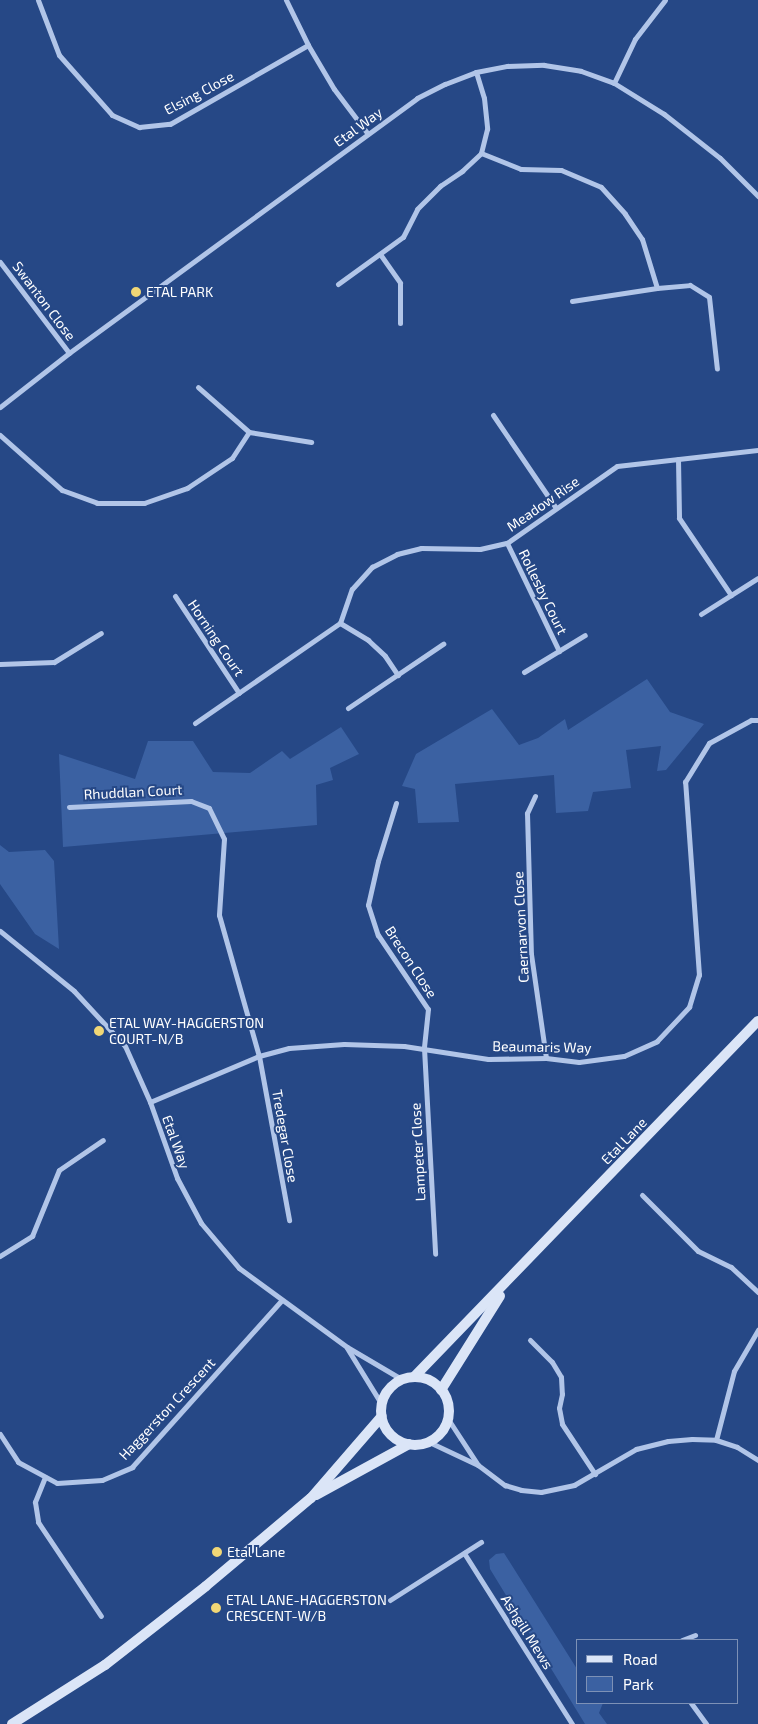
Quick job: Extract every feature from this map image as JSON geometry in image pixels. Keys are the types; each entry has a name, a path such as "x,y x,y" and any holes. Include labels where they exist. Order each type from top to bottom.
{"street":[{"name":"Elsing Close","path":"38,0 59,55 112,115 139,127 170,124 308,45"},
{"path":"286,0 308,45 334,89 368,134"},
{"path":"614,83 635,39 665,0"},
{"name":"Etal Way","path":"0,407 69,353 417,98 445,84 476,72 507,66 544,65 581,71 614,83 664,114 720,158 758,196"},
{"path":"338,284 403,237 418,209 440,186 462,172 481,153 487,129 484,98 476,72"},
{"path":"481,153 521,169 561,170 601,187 626,214 642,239 657,288"},
{"path":"380,254 400,283 400,323"},
{"name":"Swanton Close","path":"0,262 69,353"},
{"path":"572,301 690,285 709,297 717,369"},
{"path":"198,387 249,432 310,442"},
{"path":"493,415 556,508"},
{"path":"0,435 62,490 97,503 144,503 187,488 232,458 249,432"},
{"name":"Meadow Rise","path":"340,623 352,589 372,567 397,554 421,548 480,549 507,542 617,466 758,450"},
{"path":"678,459 679,518 731,595"},
{"name":"Rollesby Court","path":"507,542 559,650"},
{"path":"701,614 758,578"},
{"name":"Horning Court","path":"175,596 239,693"},
{"path":"195,723 340,623 368,640 385,656 398,675"},
{"path":"0,664 54,662 102,633"},
{"name":"Rollesby Court","path":"524,672 585,635"},
{"path":"348,708 443,644"},
{"name":"Beaumaris Way","path":"150,1102 259,1056 289,1048 344,1044 424,1048 488,1058 546,1058 579,1062 624,1056 657,1041 689,1007 699,975 685,782 709,743 751,720 758,720"},
{"name":"Caernarvon Close","path":"535,796 527,813 531,954 546,1058"},
{"name":"Rhuddlan Court","path":"69,806 191,800 209,808 224,839 220,915 259,1056"},
{"name":"Brecon Close","path":"396,803 378,861 368,905 378,935 428,1009 424,1048"},
{"name":"Etal Way","path":"0,930 74,991 125,1046 150,1102 177,1178 201,1223 239,1268 347,1347 403,1380"},
{"name":"Etal Lane","path":"414,1377 758,1021"},
{"name":"Lampeter Close","path":"424,1048 435,1254"},
{"name":"Tredegar Close","path":"259,1056 289,1220"},
{"path":"0,1256 32,1236 59,1170 103,1140"},
{"path":"642,1195 698,1251 731,1268 758,1292"},
{"name":"Etal Lane","path":"441,1390 509,1280"},
{"name":"Haggerston Crescent","path":"0,1434 18,1462 56,1483 102,1480 132,1467 282,1300"},
{"path":"716,1440 734,1371 758,1330"},
{"path":"530,1340 552,1362 561,1377 562,1394 560,1408 562,1424 595,1474"},
{"name":"Etal Way","path":"347,1347 382,1405"},
{"path":"409,1444 391,1435 382,1416 382,1405 389,1390 403,1380 414,1377 429,1380 441,1390 448,1403 448,1418 441,1432 429,1442"},
{"path":"12,1724 56,1698 159,1624 311,1498 382,1416"},
{"path":"448,1418 478,1465"},
{"path":"311,1498 409,1444 429,1442 478,1465 505,1484 522,1490 558,1490 574,1485 595,1474 636,1449 692,1439 716,1440 737,1447 758,1460"},
{"path":"45,1477 35,1502 38,1522 101,1616"},
{"path":"390,1600 481,1542"},
{"name":"Ashgill Mews","path":"464,1553 572,1724"},
{"path":"685,1639 696,1635"},
{"path":"692,1704 706,1724"}],"green space":[{"path":"647,679 670,712 704,724 666,770 657,771 661,746 626,750 631,788 593,792 588,811 556,813 554,775 455,784 459,822 418,823 415,789 402,786 416,754 492,709 519,745 538,738 565,719 568,730"},
{"path":"341,727 359,754 330,768 333,780 316,785 317,825 63,847 59,754 135,779 148,741 193,741 213,772 250,773 282,751 290,759"},
{"path":"0,845 9,852 45,850 54,861 59,949 35,934 0,884"},
{"path":"504,1553 576,1667 576,1704 603,1704 599,1713 607,1724 585,1724 490,1569 489,1560 496,1554"}],"place":[{"name":"ETAL PARK","path":"136,292"},
{"name":"ETAL WAY-HAGGERSTON COURT-N/B","path":"99,1031"},
{"name":"Etal Lane","path":"217,1552"},
{"name":"ETAL LANE-HAGGERSTON CRESCENT-W/B","path":"216,1608"}]}
